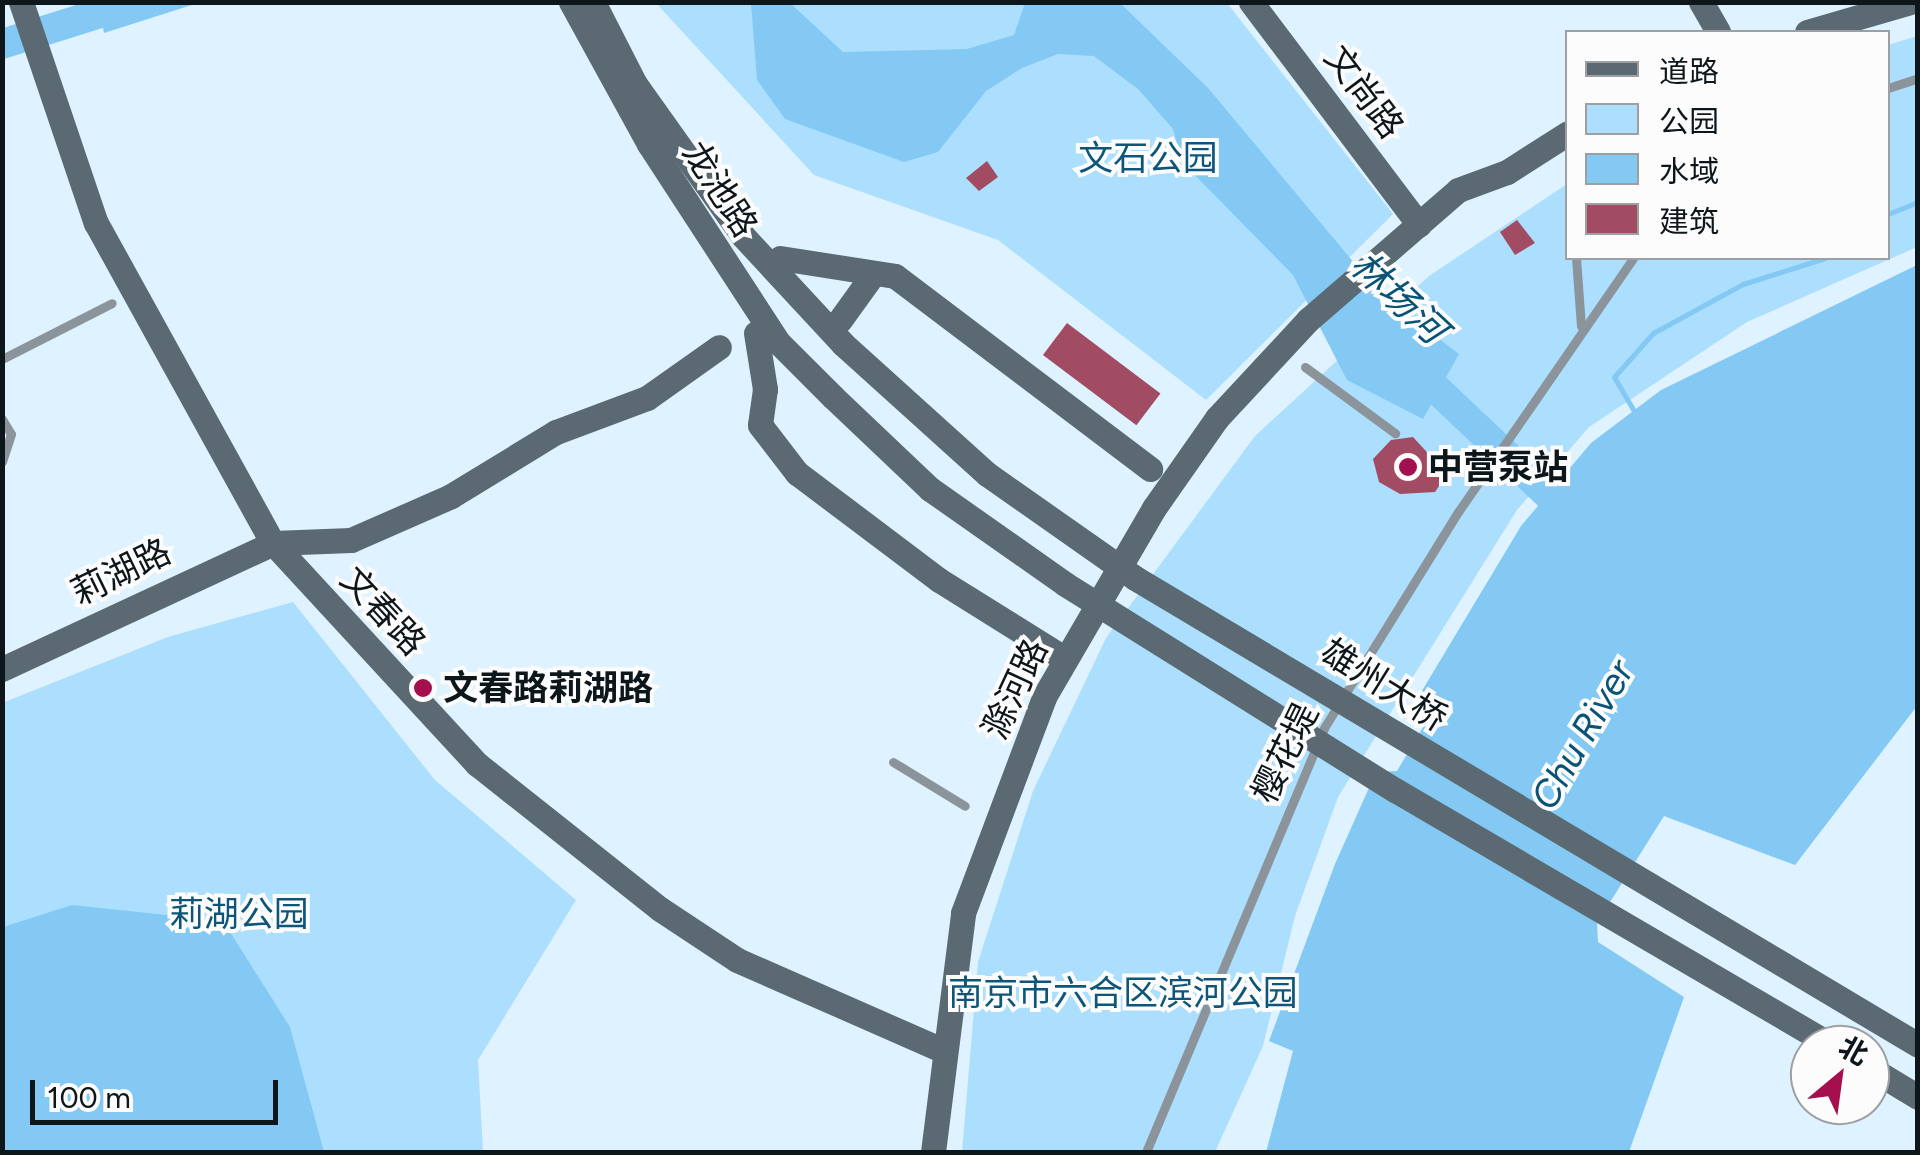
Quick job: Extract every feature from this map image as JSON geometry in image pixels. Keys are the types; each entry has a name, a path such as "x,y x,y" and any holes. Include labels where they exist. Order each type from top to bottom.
{"street":[{"name":"龙池路","path":"571,2 649,144 778,342 930,489 1065,584 1395,790 1796,1025"},
{"name":"龙池路","path":"593,2 635,84 743,236 842,332"},
{"name":"文尚路","path":"1251,2 1420,225"},
{"path":"1701,2 1717,30"},
{"path":"1814,30 1910,2"},
{"name":"文春路","path":"22,4 96,224 273,544 476,764 660,909 737,960 940,1049"},
{"path":"1420,225 1458,190 1507,172 1565,134"},
{"name":"滁河路","path":"932,1152 940,1049 962,914 1044,697 1217,418 1308,320 1420,225"},
{"path":"780,258 895,276 940,306 1150,469"},
{"path":"842,332 873,274"},
{"name":"雄州大桥","path":"842,332 987,474 1135,578 1918,1045"},
{"path":"756,333 765,389 760,425 797,473 940,580 1056,653"},
{"path":"273,544 351,540 451,496 556,432 648,398 719,347"},
{"path":"765,389 796,366"},
{"name":"莉湖路","path":"2,670 273,544"},
{"path":"1890,1080 1918,1096"}],"lane":[{"path":"1890,87 1918,78"},
{"path":"1576,260 1580,326"},
{"name":"樱花堤","path":"1146,1152 1324,728 1580,326 1630,260"},
{"path":"2,359 112,304"},
{"path":"1305,367 1394,433"},
{"path":"2,419 12,434 2,462"},
{"path":"893,762 964,806"}],"green space":[{"name":"文石公园","path":"656,3 1227,3 1393,214 1206,400 998,240 814,175"},
{"name":"南京市六合区滨河公园","path":"1917,36 1917,247 1890,259 1890,44"},
{"name":"南京市六合区滨河公园","path":"1565,185 1565,260 1888,260 1747,322 1589,427 1517,510 1338,797 1295,916 1263,1046 1215,1152 962,1152 978,962 1033,791 1106,638 1255,436 1429,276"},
{"name":"莉湖公园","path":"293,602 435,780 576,900 478,1060 483,1152 3,1152 2,703 168,637"}],"water":[{"path":"98,2 198,2 198,3 104,33"},
{"path":"751,3 790,3 843,52 967,49 1014,35 1025,3 1120,3 1208,88 1381,295 1459,354 1423,419 1347,380 1293,275 1183,163 1173,129 1138,89 1094,56 1058,54 1022,68 986,91 938,152 904,162 785,119 757,80"},
{"name":"Chu River","path":"1917,265 1917,706 1795,865 1664,816 1597,923 1598,942 1684,997 1629,1152 1266,1152 1293,1051 1269,1041 1335,864 1376,772 1397,771 1426,722 1420,694 1521,526 1591,443 1661,390"},
{"path":"72,905 223,921 290,1027 324,1152 3,1152 3,927"}],"building":[{"path":"987,161 998,177 979,191 966,178"},
{"path":"1517,220 1535,243 1515,255 1500,232"},
{"path":"1067,323 1160,393 1136,425 1043,355"},
{"name":"中营泵站","path":"1413,437 1447,474 1435,492 1400,494 1379,482 1373,459 1391,440"}],"waterway":[{"name":"林场河","path":"2,44 135,2"},
{"path":"1890,213 1918,202"},
{"path":"1637,416 1614,377 1653,333 1743,284 1819,260"},
{"name":"林场河","path":"1410,364 1576,521"}],"place":[{"name":"中营泵站","path":"1408,467"},
{"name":"文春路莉湖路","path":"423,688"}]}
